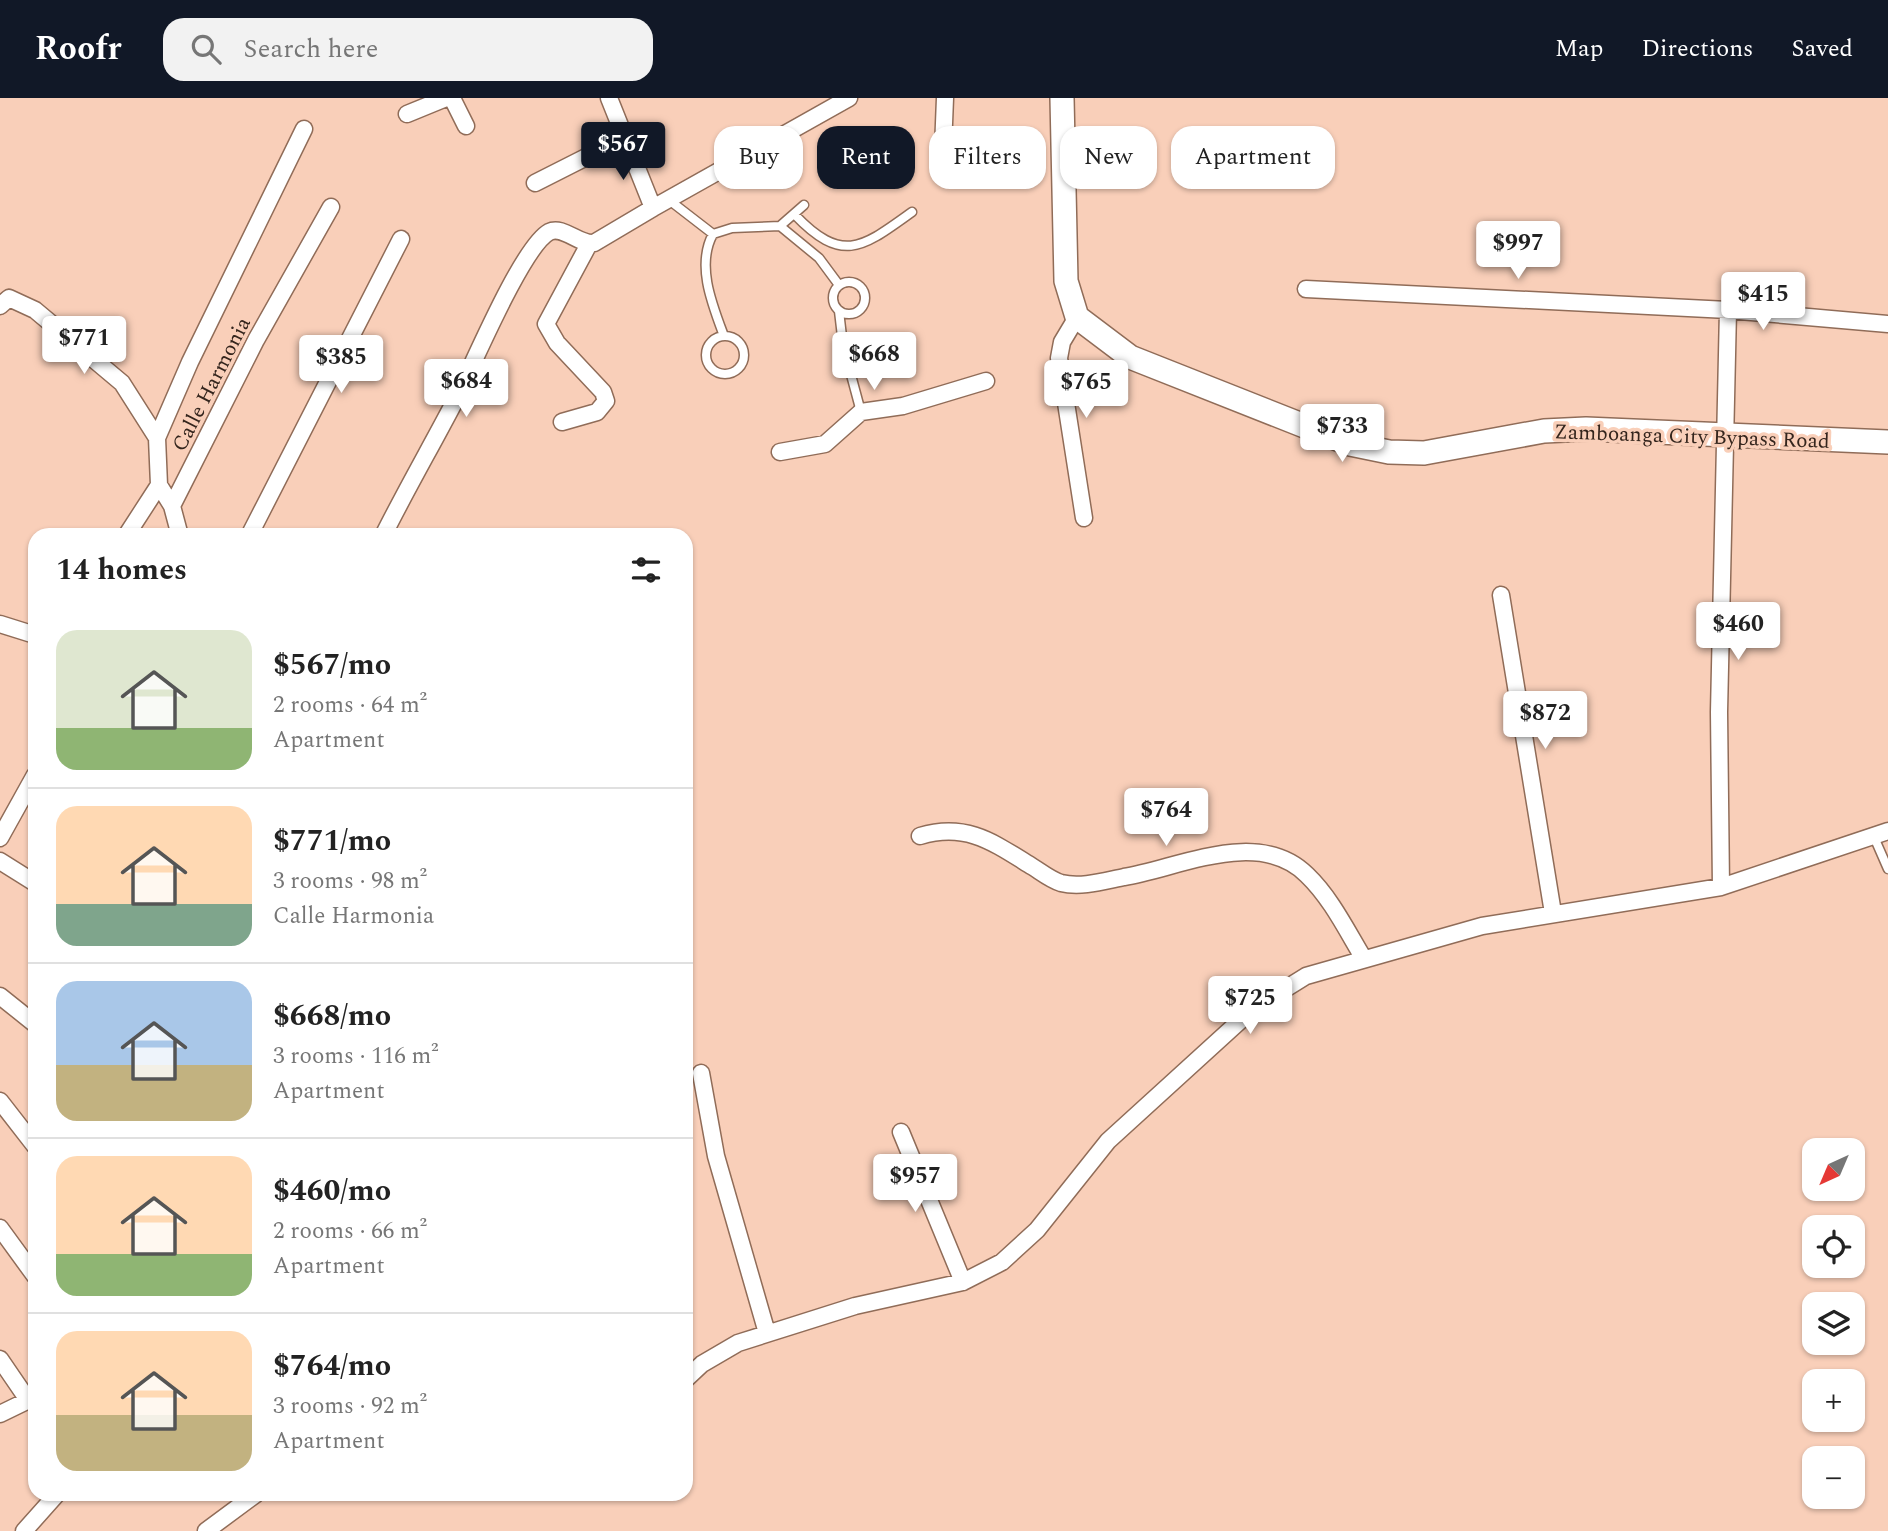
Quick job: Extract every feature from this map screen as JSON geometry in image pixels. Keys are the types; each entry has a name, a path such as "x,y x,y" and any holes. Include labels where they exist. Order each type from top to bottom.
{"main road":[{"path":"1062,98 1066,281 1077,317"},
{"name":"Zamboanga City Bypass Road","path":"1077,317 1130,357 1350,443 1389,452 1424,453 1544,430 1586,429 1888,442"}],"street":[{"path":"407,114 446,98"},
{"path":"452,98 466,126"},
{"path":"609,98 653,208"},
{"path":"562,422 597,412 606,401 603,392 557,343 546,324 589,244 849,98"},
{"path":"944,126 945,98"},
{"path":"178,528 172,506 159,485 157,438 190,362 304,129"},
{"path":"535,183 624,138"},
{"name":"Calle Harmonia","path":"172,506 256,340 331,207"},
{"path":"387,528 513,284 540,240 551,231 559,231 589,244"},
{"path":"253,528 401,239"},
{"path":"1306,289 1728,310 1888,324"},
{"path":"0,306 9,298 35,310 122,383 157,438"},
{"path":"1721,887 1719,712 1728,310"},
{"path":"1077,317 1062,342 1059,358 1084,518"},
{"path":"780,452 825,444 861,412 903,406 986,381"},
{"path":"131,528 159,485"},
{"path":"1501,595 1553,913"},
{"path":"0,624 28,633"},
{"path":"0,838 28,788"},
{"path":"920,836 940,830 966,833 993,843 1060,882 1073,884 1148,873 1238,852 1269,855 1290,862 1306,873 1364,959"},
{"path":"693,1373 719,1353 767,1334 855,1306 963,1282 987,1272 1016,1251 1108,1141 1253,1009 1306,976 1482,926 1721,887 1881,834"},
{"path":"0,862 28,879"},
{"path":"0,996 28,1018"},
{"path":"701,1073 716,1156 767,1334"},
{"path":"0,1101 28,1137"},
{"path":"901,1132 963,1282"},
{"path":"0,1228 28,1266"},
{"path":"0,1359 28,1395"},
{"path":"0,1414 28,1400"},
{"path":"24,1531 51,1501"},
{"path":"206,1531 247,1501"}],"lane":[{"path":"669,200 713,234"},
{"path":"713,234 739,227 780,226 804,205"},
{"path":"795,215 836,246 850,246 871,241 912,212"},
{"path":"780,226 819,258 839,285"},
{"path":"713,234 705,254 710,298 723,336"},
{"path":"839,310 854,313 865,302 865,295 855,283 848,281 839,285 832,297 839,310 843,345 861,412"},
{"path":"723,336 734,338 741,345 744,355 742,364 735,372 726,375 716,373 708,366 705,356 707,346 714,339 723,336"},
{"path":"1881,834 1888,869"}]}
